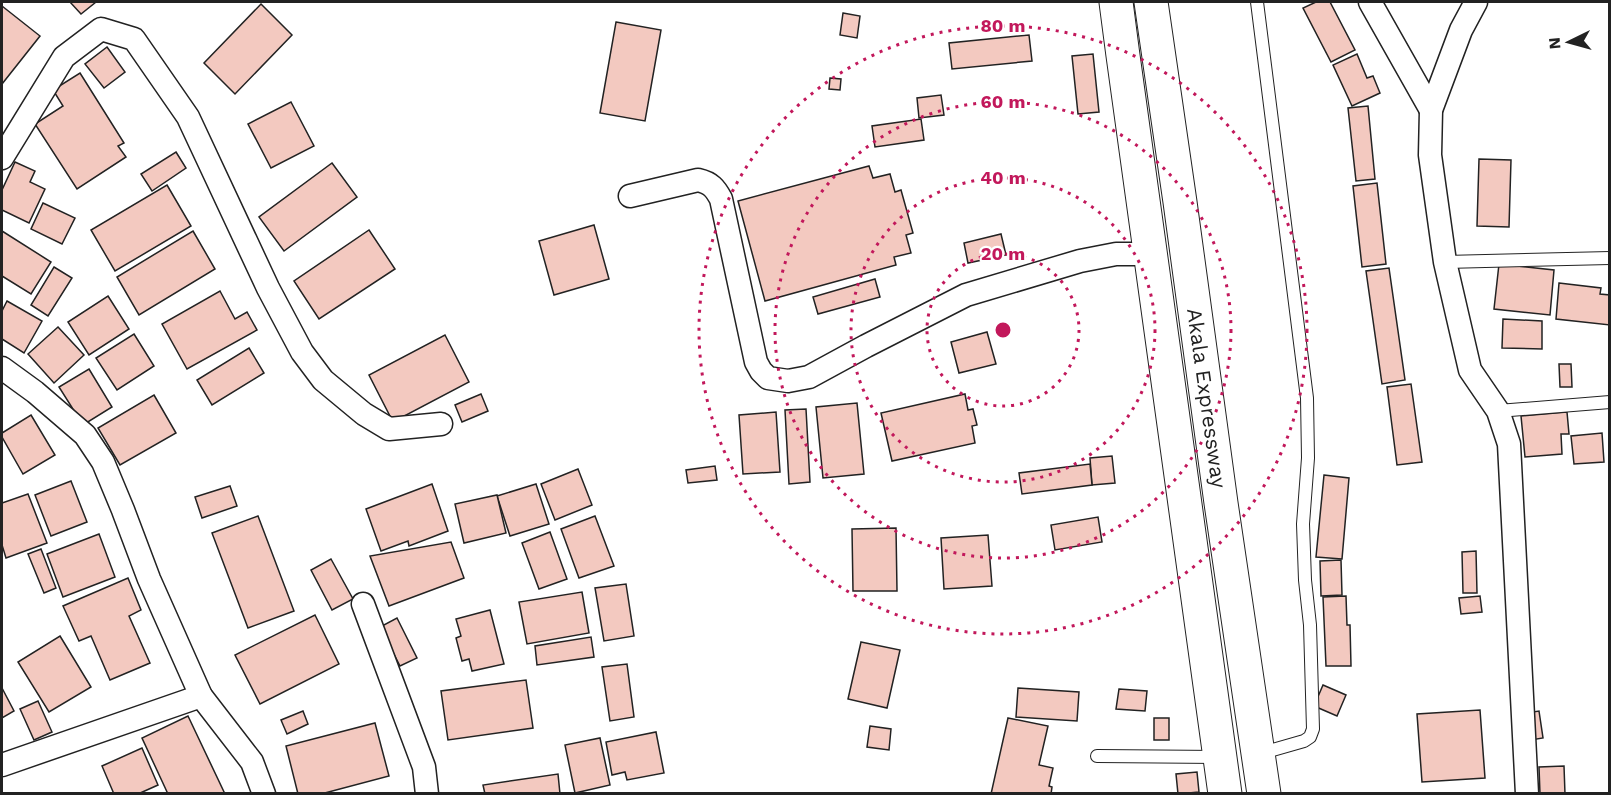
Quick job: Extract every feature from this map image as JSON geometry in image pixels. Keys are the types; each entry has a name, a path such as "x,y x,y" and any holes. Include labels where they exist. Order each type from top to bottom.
{"main road":[{"name":"Akala Expressway","path":"1116,2 1225,794"},
{"name":"Akala Expressway","path":"1151,2 1264,794"}],"street":[{"path":"1370,2 1431,110"},
{"path":"1476,2 1461,30 1431,110 1430,155 1444,262 1470,370 1498,411 1509,444 1527,794"},
{"path":"2,158 64,57 100,29 134,39 188,117 268,288 302,352 323,380 364,414 389,429 441,424"},
{"path":"630,196 698,180 709,183 716,189 721,199 756,362 768,378 779,381 809,377 966,295 1080,261 1116,254 1150,254"},
{"path":"2,368 35,392 85,435 103,462 149,579 201,696 252,762 264,794"},
{"path":"363,604 423,767 428,794"},
{"path":"2,765 201,696"}],"lane":[{"path":"1257,2 1307,398 1308,458 1304,535 1305,580 1310,625 1313,729 1310,737 1304,741 1258,755"},
{"path":"1444,262 1610,258"},
{"path":"1498,411 1610,402"},
{"path":"1096,756 1221,757"}],"building":[{"path":"70,2 96,2 81,14"},
{"path":"1316,2 1330,2 1355,50 1331,62 1303,8"},
{"path":"261,4 292,35 235,94 204,63"},
{"path":"2,6 40,36 2,84"},
{"path":"843,13 860,16 857,38 840,35"},
{"path":"616,22 661,30 645,121 600,113"},
{"path":"1029,35 1032,61 952,69 949,43"},
{"path":"107,47 125,72 104,88 85,64"},
{"path":"1093,54 1099,112 1078,114 1072,56"},
{"path":"1357,54 1367,78 1373,76 1380,93 1352,106 1333,65"},
{"path":"80,73 124,143 118,146 126,157 77,189 35,124 63,106 53,90"},
{"path":"830,78 841,79 840,90 829,89"},
{"path":"941,95 944,115 919,118 917,98"},
{"path":"291,102 314,146 271,168 248,124"},
{"path":"1368,106 1375,179 1356,181 1348,108"},
{"path":"921,119 924,140 875,147 872,126"},
{"path":"176,152 186,168 152,191 141,174"},
{"path":"1479,159 1511,160 1509,227 1477,226"},
{"path":"15,162 35,171 30,182 45,189 29,223 2,210 2,190"},
{"path":"332,163 357,197 284,251 259,217"},
{"path":"869,166 873,178 890,174 895,192 901,190 913,233 906,235 911,253 894,257 896,265 765,301 738,201"},
{"path":"1377,183 1386,264 1362,267 1353,186"},
{"path":"167,185 191,226 115,271 91,230"},
{"path":"43,203 75,218 62,244 31,229"},
{"path":"594,225 609,279 554,295 539,241"},
{"path":"369,230 395,269 319,319 294,281"},
{"path":"2,231 51,262 31,294 2,276"},
{"path":"193,231 215,269 139,315 117,277"},
{"path":"1001,234 1006,255 968,263 964,243"},
{"path":"1499,264 1554,270 1550,315 1494,309"},
{"path":"54,267 72,278 48,316 31,305"},
{"path":"1389,268 1405,380 1382,384 1366,271"},
{"path":"875,279 880,297 818,314 813,297"},
{"path":"1559,283 1601,288 1600,294 1610,295 1610,325 1556,319"},
{"path":"220,291 235,319 247,312 257,330 187,369 162,324"},
{"path":"108,296 129,329 89,355 68,322"},
{"path":"7,301 42,321 24,353 2,339 2,311"},
{"path":"1503,319 1542,321 1542,349 1502,348"},
{"path":"58,327 84,355 54,383 28,354"},
{"path":"987,332 996,364 959,373 951,342"},
{"path":"134,334 154,366 117,390 96,358"},
{"path":"445,335 469,382 393,422 369,375"},
{"path":"249,348 264,373 212,405 197,380"},
{"path":"1559,364 1571,364 1572,387 1560,387"},
{"path":"89,369 112,407 83,425 59,387"},
{"path":"1411,384 1422,462 1397,465 1387,387"},
{"path":"481,394 488,411 462,422 455,405"},
{"path":"965,394 968,410 973,409 977,425 972,426 975,443 892,461 881,413"},
{"path":"154,395 176,433 120,465 98,428"},
{"path":"857,403 864,474 823,478 816,407"},
{"path":"806,409 810,482 789,484 785,410"},
{"path":"776,412 780,472 743,474 739,415"},
{"path":"1567,412 1569,434 1561,434 1562,454 1525,457 1521,416"},
{"path":"31,415 55,455 23,474 2,437 2,433"},
{"path":"1602,433 1604,462 1574,464 1571,436"},
{"path":"1112,456 1115,483 1092,485 1090,458"},
{"path":"1090,464 1092,485 1022,494 1019,473"},
{"path":"715,466 717,480 688,483 686,470"},
{"path":"578,469 592,505 555,520 541,484"},
{"path":"1324,475 1349,478 1342,559 1316,557"},
{"path":"71,481 87,522 51,536 35,495"},
{"path":"432,484 448,531 409,546 408,541 381,551 366,509"},
{"path":"536,484 549,524 510,536 497,496"},
{"path":"230,486 237,506 202,518 195,497"},
{"path":"28,494 47,543 6,558 2,545 2,503"},
{"path":"497,495 506,533 464,543 455,504"},
{"path":"258,516 294,611 248,628 212,533"},
{"path":"595,516 614,566 579,578 561,529"},
{"path":"1098,517 1102,542 1055,550 1051,525"},
{"path":"896,528 897,591 853,591 852,529"},
{"path":"550,532 567,579 539,589 522,543"},
{"path":"99,534 115,577 63,597 47,554"},
{"path":"988,535 992,586 944,589 941,538"},
{"path":"451,542 464,578 389,606 370,556"},
{"path":"41,549 56,588 44,593 28,554"},
{"path":"1476,551 1477,593 1463,593 1462,552"},
{"path":"331,559 353,599 332,610 311,570"},
{"path":"1341,560 1342,595 1321,596 1320,561"},
{"path":"128,578 141,610 129,616 150,663 110,680 91,636 79,641 63,606"},
{"path":"626,584 634,636 604,641 595,588"},
{"path":"582,592 589,633 527,644 519,602"},
{"path":"1346,596 1347,625 1350,625 1351,666 1326,666 1323,597"},
{"path":"1480,596 1482,612 1461,614 1459,598"},
{"path":"490,610 504,664 472,671 469,659 462,661 456,638 461,636 456,619"},
{"path":"315,615 339,664 260,704 235,655"},
{"path":"397,618 417,658 400,666 380,627"},
{"path":"60,636 91,687 49,712 18,662"},
{"path":"591,637 594,657 537,665 535,646"},
{"path":"861,642 900,650 887,708 848,699"},
{"path":"627,664 634,717 610,721 602,667"},
{"path":"526,680 533,728 448,740 441,691"},
{"path":"1323,685 1346,695 1337,716 1314,706"},
{"path":"2,688 14,711 2,718"},
{"path":"1018,688 1079,692 1077,721 1016,717"},
{"path":"1119,689 1147,691 1145,711 1116,709"},
{"path":"38,701 52,732 34,740 20,709"},
{"path":"1480,710 1485,778 1422,782 1417,714"},
{"path":"303,711 308,724 287,734 281,720"},
{"path":"1539,711 1543,738 1531,740 1526,713"},
{"path":"188,716 225,794 168,794 142,738"},
{"path":"1008,718 1048,726 1039,765 1053,768 1049,786 1052,787 1051,794 991,794"},
{"path":"1154,718 1169,718 1169,740 1154,740"},
{"path":"375,723 389,776 321,794 298,794 286,746"},
{"path":"870,726 891,729 889,750 867,747"},
{"path":"656,732 664,773 627,780 625,772 612,775 606,742"},
{"path":"600,738 610,785 575,793 565,745"},
{"path":"142,748 158,785 138,794 114,794 102,766"},
{"path":"1564,766 1565,794 1540,794 1539,767"},
{"path":"1197,772 1199,792 1178,794 1176,774"},
{"path":"558,774 560,794 485,794 483,785"}]}
